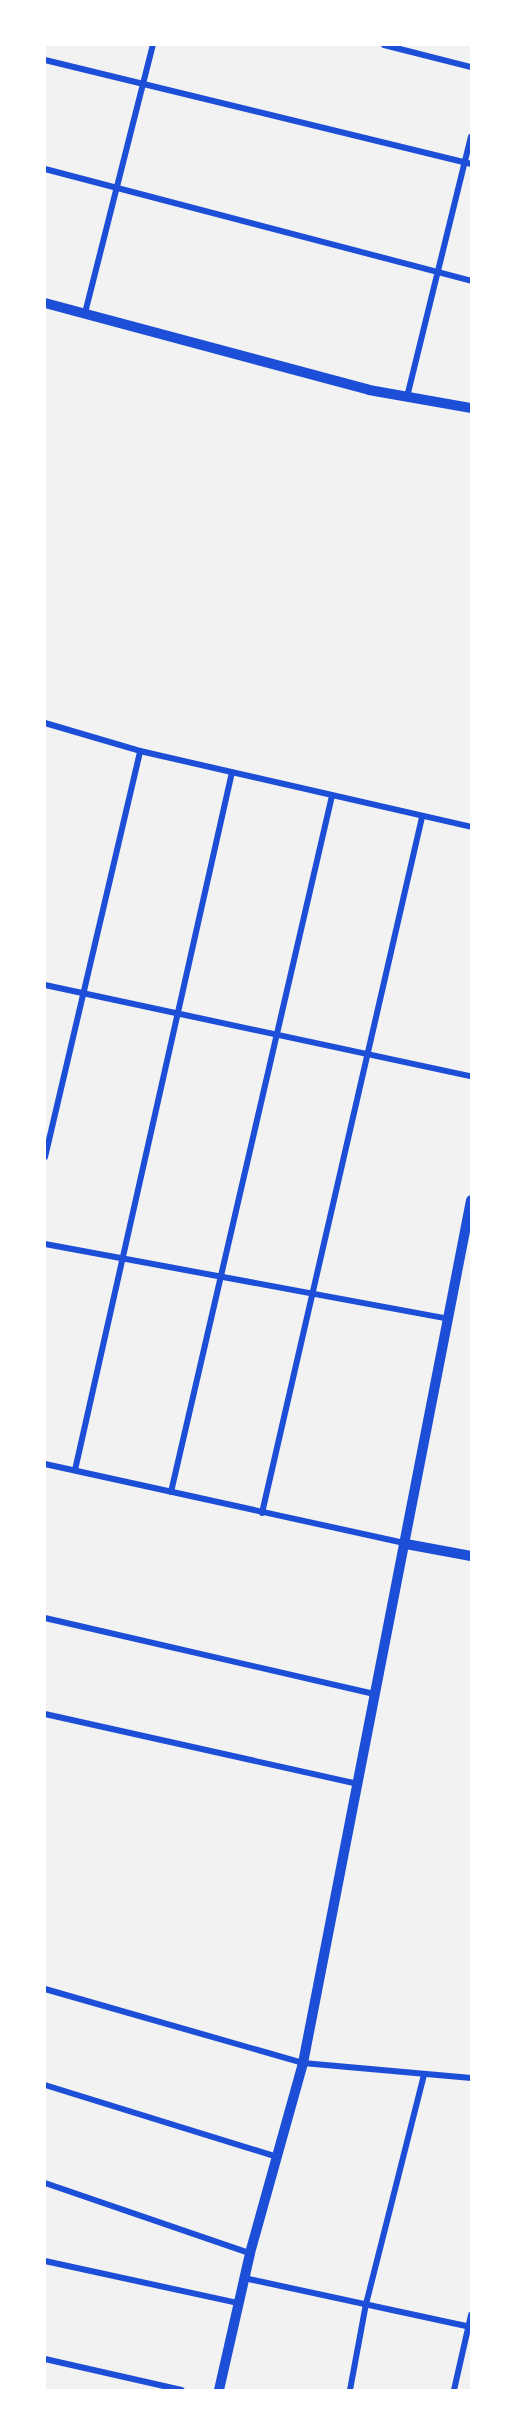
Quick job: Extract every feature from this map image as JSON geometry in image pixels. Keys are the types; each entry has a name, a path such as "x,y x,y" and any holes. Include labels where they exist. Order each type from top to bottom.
{"street":[{"path":"85,313 153,45"},
{"path":"384,45 471,67"},
{"path":"45,60 468,164"},
{"path":"407,397 437,272 468,164 471,137"},
{"path":"45,169 471,281"},
{"path":"45,303 369,390 471,408"},
{"path":"45,723 140,751 471,827"},
{"path":"45,1156 140,751"},
{"path":"75,1470 232,772"},
{"path":"171,1492 332,796"},
{"path":"262,1513 422,817"},
{"path":"45,985 471,1076"},
{"path":"219,2390 250,2253 303,2063 406,1544 446,1318 471,1200"},
{"path":"45,1244 446,1318"},
{"path":"45,1464 262,1513 471,1556"},
{"path":"45,1618 375,1694"},
{"path":"45,1714 358,1784"},
{"path":"45,1989 303,2063 471,2078"},
{"path":"350,2390 366,2304 424,2074"},
{"path":"45,2085 277,2157"},
{"path":"45,2183 250,2253"},
{"path":"45,2261 238,2303"},
{"path":"244,2278 470,2326"},
{"path":"454,2390 471,2315"},
{"path":"45,2359 182,2390"}]}
